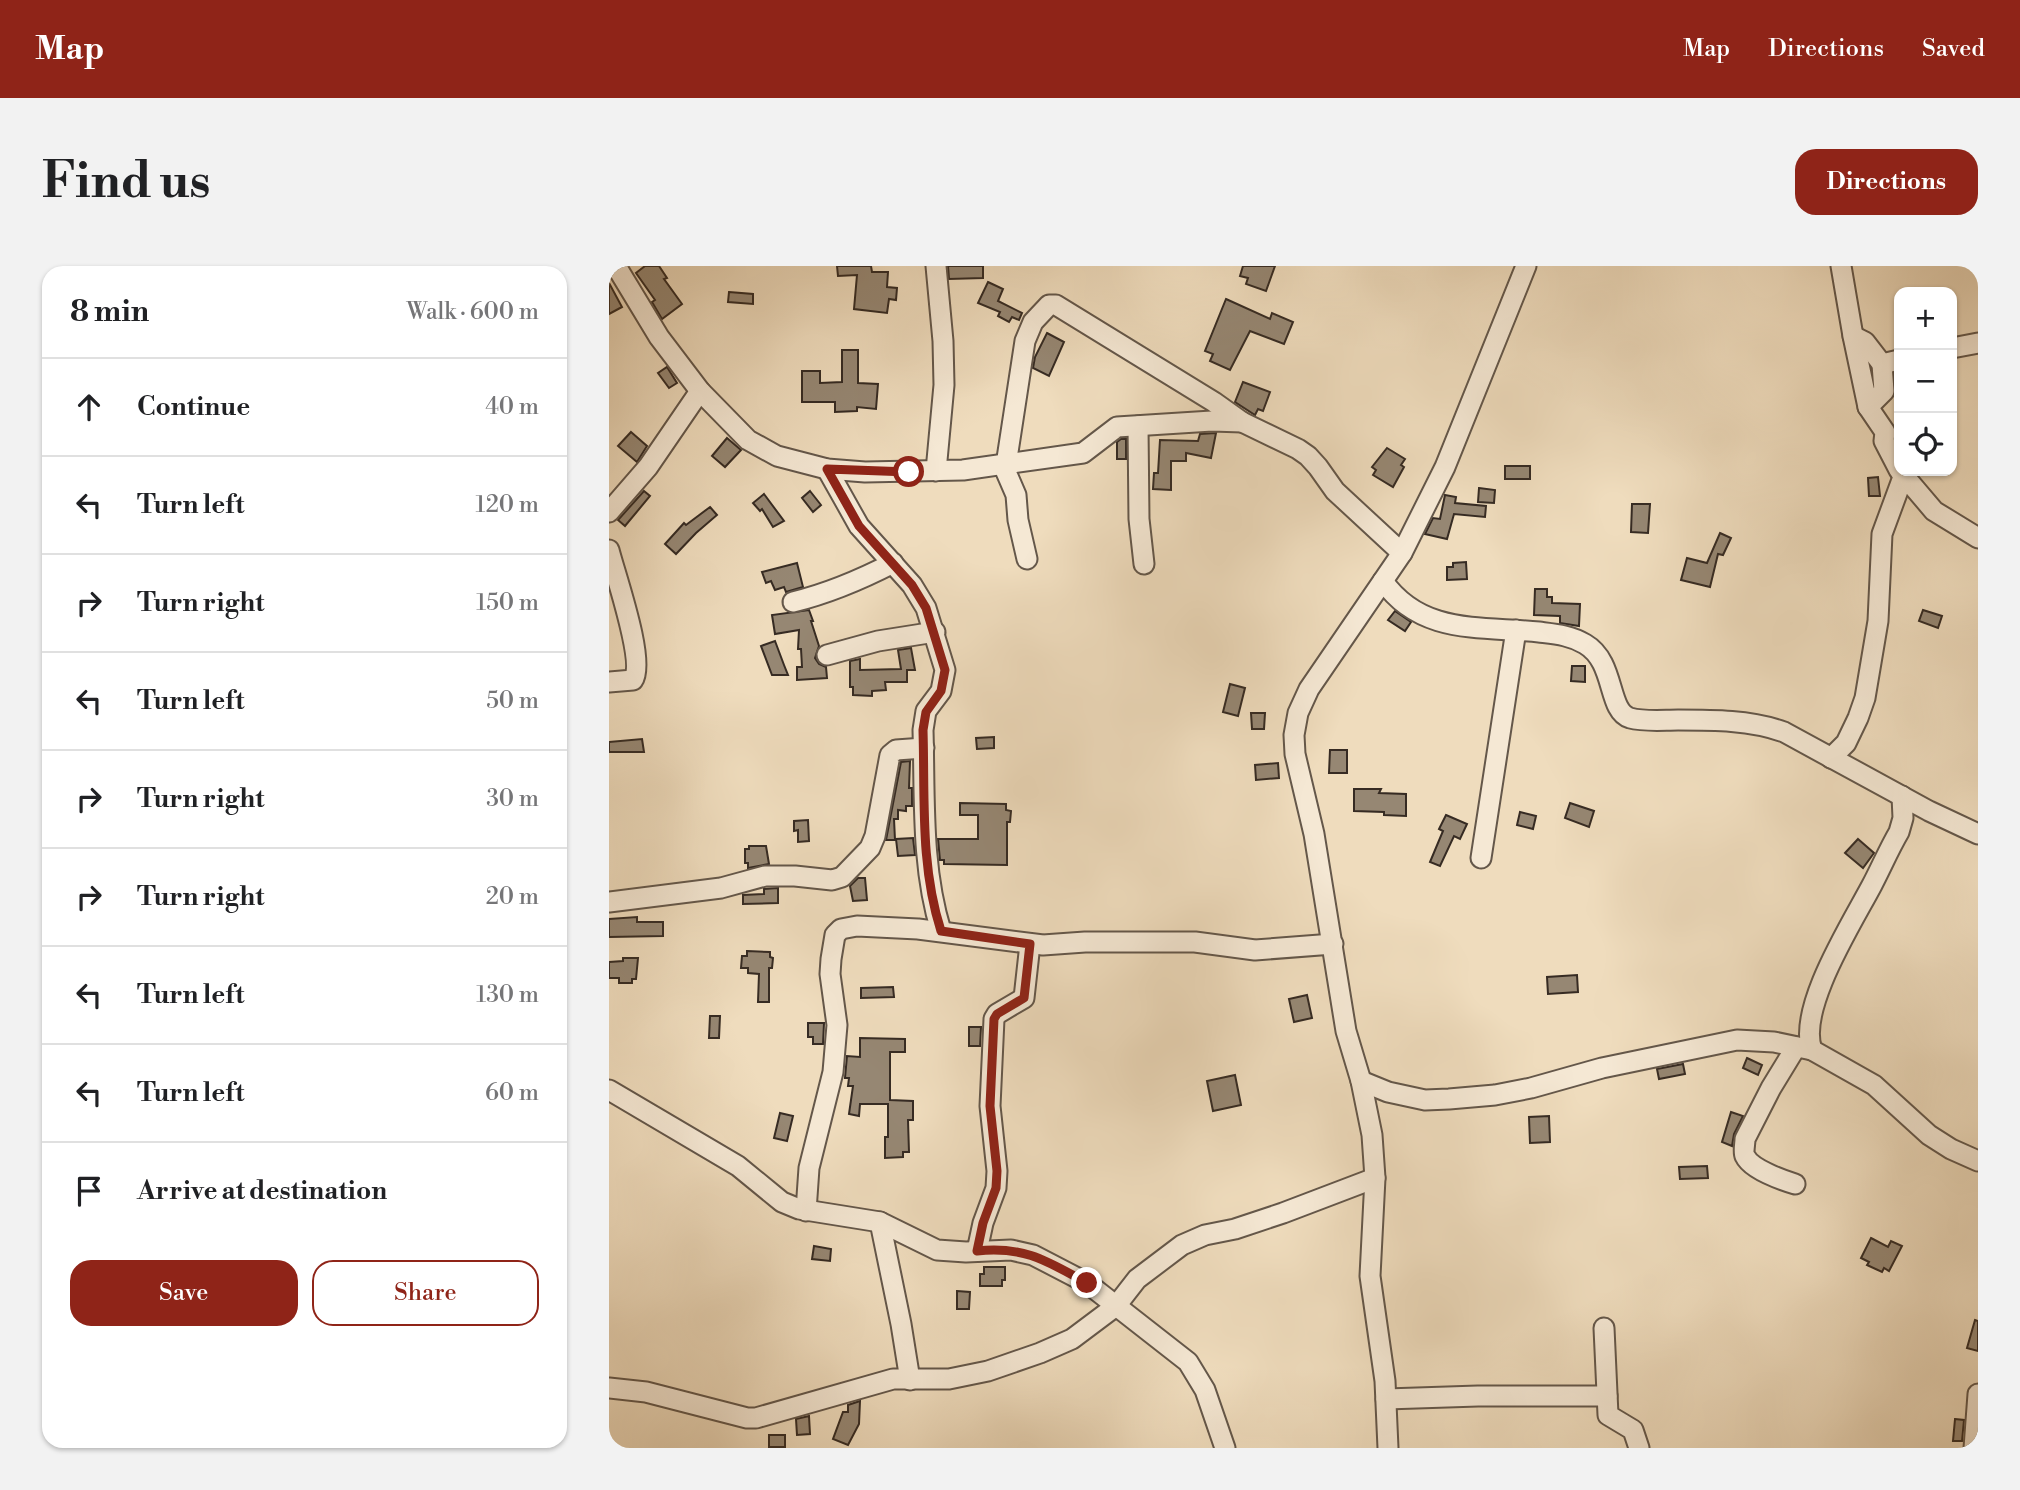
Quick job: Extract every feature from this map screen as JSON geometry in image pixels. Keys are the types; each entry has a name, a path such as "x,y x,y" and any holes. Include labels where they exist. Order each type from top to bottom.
{"street":[{"path":"616,266 659,337 700,391 748,440 777,456 827,469 865,472 936,471 1005,465 1083,453 1113,429 1212,421 1242,422"},
{"path":"936,266 944,385 936,471"},
{"path":"1388,1448 1386,1399 1370,1276 1375,1178 1372,1135 1361,1081 1346,1031 1314,834 1295,754 1294,735 1298,713 1309,689 1402,553 1455,445 1526,266"},
{"path":"1841,266 1868,407 1885,432 1884,441 1894,460"},
{"path":"1027,559 1018,520 1016,495 1005,465 1025,341 1033,322 1049,305 1065,309 1242,422 1308,456 1335,491 1402,553"},
{"path":"1853,336 1890,362 1884,391 1868,407"},
{"path":"1957,347 1978,342"},
{"path":"609,512 648,467 700,391"},
{"path":"1138,426 1139,519 1145,564"},
{"path":"827,469 859,526 921,597 935,632 945,670 941,691 926,712 924,748 925,842 931,895 941,931"},
{"path":"1831,758 1846,743 1859,718 1865,698 1878,621 1882,534 1900,476"},
{"path":"1904,476 1934,510 1978,538"},
{"path":"609,550 635,644 636,675 633,680 609,682"},
{"path":"793,601 838,590 893,563"},
{"path":"1383,582 1397,600 1415,613 1433,620 1451,625 1563,635 1586,644 1608,672 1616,703 1623,715 1645,720 1711,720 1767,726 1784,732 1978,834"},
{"path":"1481,858 1516,630"},
{"path":"827,656 878,641 935,632"},
{"path":"609,902 721,888 765,876 832,880 842,877 870,848 875,836 890,755 896,750 924,748"},
{"path":"1794,1184 1780,1180 1752,1163 1746,1157 1745,1139 1771,1088 1804,1049 1808,1040 1808,1026 1825,973 1899,832 1903,818 1902,796"},
{"path":"806,1211 810,1168 833,1072 837,1025 830,974 835,935 841,929 857,926 941,931 1030,944 1195,942 1255,950 1333,944"},
{"path":"977,1251 983,1223 996,1188 997,1171 990,1106 994,1019 997,1014 1024,998 1030,944"},
{"path":"1361,1081 1388,1092 1425,1100 1495,1095 1602,1068 1737,1040 1774,1042 1804,1049 1874,1085 1929,1135 1978,1161"},
{"path":"609,1090 738,1166 782,1202 806,1211 880,1222 937,1250 1011,1250 1033,1255 1087,1283 1178,1352 1196,1372 1225,1448"},
{"path":"609,1388 646,1392 756,1418 893,1379 949,1378 988,1371 1072,1339 1116,1306 1137,1279 1182,1245 1205,1235 1235,1229 1283,1213 1375,1178"},
{"path":"880,1222 910,1380"},
{"path":"1604,1328 1608,1415 1633,1430 1639,1448"},
{"path":"1974,1448 1974,1416 1978,1394"},
{"path":"1386,1399 1607,1396"}],"building":[{"path":"645,266 659,266 667,278 664,279 682,304 662,319 652,302 655,300 636,273"},
{"path":"837,266 871,266 872,272 888,272 887,287 897,288 896,300 889,299 887,313 854,309 857,275 838,276"},
{"path":"948,266 983,266 983,278 949,279"},
{"path":"1243,266 1275,266 1266,291 1246,284 1248,278 1240,276"},
{"path":"988,282 1003,289 998,301 1022,313 1019,320 1012,317 1009,322 998,316 1000,312 978,303"},
{"path":"609,283 622,307 609,314"},
{"path":"729,292 753,294 753,304 728,302"},
{"path":"1226,299 1270,319 1272,313 1293,322 1284,344 1250,331 1230,370 1210,361 1213,354 1205,351"},
{"path":"1047,333 1064,342 1049,376 1033,368 1035,357"},
{"path":"842,350 858,350 858,383 878,384 876,409 857,407 857,411 835,412 835,402 802,402 802,371 820,371 820,383 842,382"},
{"path":"667,367 677,383 669,388 658,373"},
{"path":"1243,382 1270,392 1263,411 1258,409 1255,415 1235,402"},
{"path":"631,432 647,446 637,462 618,446"},
{"path":"1216,433 1211,458 1186,453 1186,461 1171,461 1171,490 1153,489 1154,473 1158,473 1160,440 1198,441 1200,434"},
{"path":"727,438 741,450 725,467 712,456"},
{"path":"1126,439 1126,459 1117,459 1117,442"},
{"path":"1387,448 1405,459 1401,465 1404,467 1393,487 1373,475 1376,470 1372,467"},
{"path":"1505,466 1530,466 1530,479 1505,479"},
{"path":"1878,477 1880,496 1869,496 1868,478"},
{"path":"1479,488 1495,490 1494,503 1478,502"},
{"path":"644,491 650,496 625,526 618,520"},
{"path":"810,491 821,505 813,512 802,498"},
{"path":"764,494 784,521 773,527 762,509 760,511 753,503"},
{"path":"1445,495 1456,497 1455,503 1486,506 1485,517 1454,514 1447,539 1425,534 1433,518 1440,519"},
{"path":"1632,504 1650,504 1648,533 1631,532"},
{"path":"710,507 717,515 676,554 665,544 684,523 686,525"},
{"path":"1720,533 1731,538 1723,555 1718,554 1710,587 1681,580 1687,558 1707,563"},
{"path":"1466,562 1467,579 1447,580 1447,567 1453,567 1453,563"},
{"path":"797,563 803,587 786,592 784,587 775,590 771,581 766,583 762,572"},
{"path":"1535,589 1547,589 1547,597 1552,597 1552,603 1580,604 1579,626 1560,623 1560,616 1534,615"},
{"path":"809,610 819,646 815,658 819,664 826,667 827,678 797,680 797,667 802,667 801,649 798,649 799,630 775,634 772,615"},
{"path":"1923,610 1942,616 1938,628 1919,621"},
{"path":"1395,611 1411,622 1405,631 1388,620"},
{"path":"775,641 788,675 772,675 761,646"},
{"path":"911,648 915,670 907,670 907,682 885,682 886,690 872,691 872,696 853,695 853,687 850,687 850,661 860,659 860,670 901,669 898,650"},
{"path":"1572,666 1585,666 1585,682 1571,681"},
{"path":"1230,684 1245,688 1238,716 1223,712"},
{"path":"1251,713 1265,713 1264,729 1252,729"},
{"path":"994,737 994,748 977,749 976,738"},
{"path":"642,739 644,752 609,752 609,742"},
{"path":"1330,750 1347,750 1347,773 1329,773"},
{"path":"910,761 909,788 912,788 912,806 906,806 906,811 898,810 898,819 894,819 895,840 886,840 901,762"},
{"path":"1278,763 1279,778 1256,780 1255,765"},
{"path":"1354,789 1381,789 1379,793 1406,794 1406,816 1354,811"},
{"path":"960,803 1006,804 1006,810 1011,811 1010,822 1007,822 1007,865 944,864 944,860 940,860 938,839 978,839 978,815 960,815"},
{"path":"1570,803 1594,811 1589,827 1565,818"},
{"path":"1520,812 1536,816 1533,829 1517,825"},
{"path":"1446,815 1467,824 1460,839 1454,836 1440,866 1430,862 1443,831 1439,829"},
{"path":"808,820 809,841 798,842 798,830 794,831 794,821"},
{"path":"913,838 915,855 898,856 896,839"},
{"path":"1858,839 1874,853 1863,868 1845,853"},
{"path":"749,846 766,846 769,864 748,868 748,863 745,863 745,849 749,849"},
{"path":"858,878 865,878 867,900 853,901 850,886"},
{"path":"778,888 778,903 743,904 743,895 764,894 764,889"},
{"path":"637,917 637,922 663,922 663,936 609,937 609,919"},
{"path":"747,951 770,952 770,957 773,958 772,968 769,968 769,1002 758,1002 759,974 748,973 748,968 741,968 742,956 747,956"},
{"path":"623,958 638,958 636,979 632,979 632,983 619,983 619,978 609,978 609,962 623,961"},
{"path":"1577,975 1578,992 1548,994 1547,977"},
{"path":"893,987 894,997 861,998 861,988"},
{"path":"1307,995 1312,1018 1294,1022 1289,999"},
{"path":"710,1016 720,1016 719,1038 709,1038"},
{"path":"808,1023 824,1023 823,1044 813,1044 813,1037 808,1037"},
{"path":"969,1027 981,1027 980,1046 969,1046"},
{"path":"860,1038 905,1039 905,1052 890,1052 890,1100 913,1101 913,1120 908,1120 909,1152 903,1152 903,1157 885,1158 888,1104 860,1104 859,1116 849,1114 853,1086 848,1086 849,1078 845,1078 847,1056 860,1057"},
{"path":"1747,1058 1762,1065 1758,1075 1743,1068"},
{"path":"1683,1064 1685,1074 1659,1079 1657,1069"},
{"path":"1235,1075 1241,1105 1213,1111 1207,1081"},
{"path":"1731,1112 1743,1116 1734,1134 1732,1146 1722,1142"},
{"path":"780,1113 793,1116 787,1141 774,1138"},
{"path":"1549,1116 1550,1142 1530,1143 1529,1117"},
{"path":"1707,1166 1708,1178 1680,1179 1679,1167"},
{"path":"1871,1238 1888,1247 1891,1241 1902,1246 1889,1271 1884,1268 1882,1272 1867,1265 1869,1262 1861,1258"},
{"path":"814,1246 831,1249 830,1261 812,1259"},
{"path":"984,1267 1005,1267 1002,1286 980,1286 980,1274 984,1274"},
{"path":"957,1291 970,1292 969,1309 957,1309"},
{"path":"1975,1320 1978,1321 1978,1351 1967,1348"},
{"path":"860,1401 859,1424 848,1445 833,1439 843,1412 848,1412 848,1405"},
{"path":"809,1416 810,1434 797,1435 796,1419"},
{"path":"1955,1419 1964,1420 1962,1441 1953,1441"},
{"path":"769,1435 785,1435 785,1447 769,1447"}],"route":[{"path":"909,472 827,469 859,526 921,597 942,657 944,681 941,691 926,712 923,730 925,842 931,895 941,931 1030,944 1024,998 997,1014 994,1019 990,1106 997,1171 996,1188 983,1223 977,1251 1011,1250 1033,1255 1087,1283"}]}
